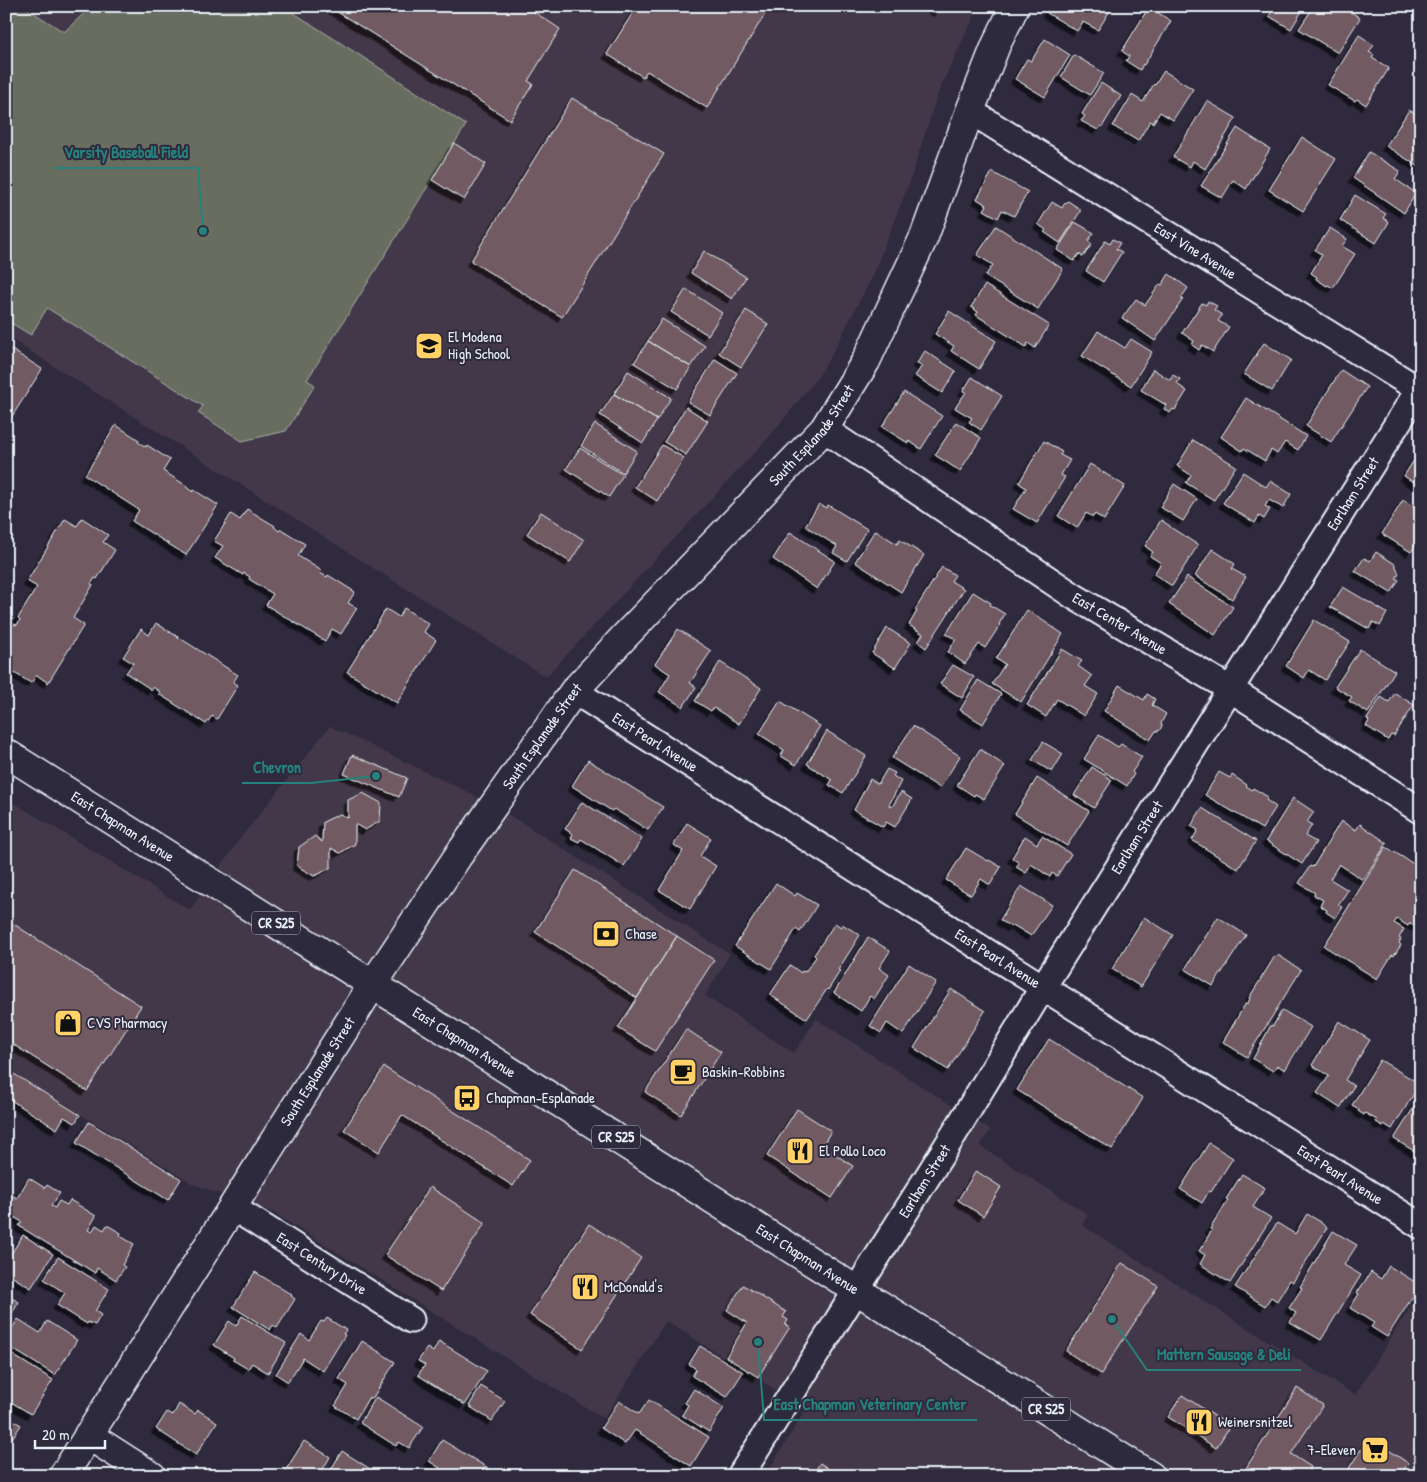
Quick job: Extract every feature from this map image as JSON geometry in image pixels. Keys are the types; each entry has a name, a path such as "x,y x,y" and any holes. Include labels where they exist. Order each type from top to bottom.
{"main road":[{"name":"South Esplanade Street","path":"62,1476 373,984 458,856 574,691 824,429 866,361 924,237 996,45 1015,6"},
{"name":"East Chapman Avenue","path":"6,753 1152,1476"},
{"path":"88,1435 152,1476"}],"street":[{"name":"East Vine Avenue","path":"970,111 1420,389"},
{"name":"Earlham Street","path":"740,1476 1230,688 1420,389"},
{"name":"East Center Avenue","path":"824,429 1075,597 1230,688 1421,811"},
{"name":"East Pearl Avenue","path":"574,691 1421,1226"},
{"name":"East Century Drive","path":"232,1207 411,1320"}],"shaded area":[{"name":"El Modena High School","path":"6,6 979,6 939,90 909,184 871,279 818,377 768,438 546,677 6,336"},
{"path":"330,726 466,791 521,822 730,954 705,996 794,1053 816,1019 990,1130 980,1146 1088,1214 1082,1225 1355,1395 1421,1290 1421,1476 765,1476 806,1409 666,1321 604,1419 274,1213 195,1185 6,1068 6,798 190,910 242,836"}],"green space":[{"path":"6,6 23,6 64,32 92,6 283,6 466,125 307,380 315,385 286,431 242,441 198,413 203,406 47,308 31,335 6,320"}],"building":[{"path":"328,6 525,6 560,29 528,81 533,84 510,120"},
{"path":"637,6 770,6 707,108 647,71 643,77 607,54"},
{"path":"927,6 942,6 938,12"},
{"path":"1051,6 1106,6 1111,9 1098,30 1083,22 1077,31 1047,13"},
{"path":"1275,6 1305,6 1291,29 1269,16"},
{"path":"1314,6 1343,6 1360,18 1338,53 1299,29"},
{"path":"1149,7 1171,21 1140,70 1126,61 1129,56 1122,51"},
{"path":"1359,35 1374,45 1369,52 1374,55 1372,58 1389,68 1366,105 1357,99 1355,101 1328,85"},
{"path":"1045,39 1070,55 1045,97 1015,79 1027,59 1031,61"},
{"path":"1074,55 1104,73 1090,95 1061,77"},
{"path":"1164,71 1193,89 1173,120 1160,112 1153,123 1150,121 1138,141 1113,126 1132,95 1143,102"},
{"path":"1101,83 1121,96 1102,127 1098,130 1081,121 1085,116 1082,114"},
{"path":"572,98 664,154 562,317 471,261"},
{"path":"1207,101 1236,118 1205,169 1193,161 1190,167 1173,157"},
{"path":"1409,110 1421,117 1421,168 1386,146"},
{"path":"1237,128 1270,149 1246,189 1233,180 1222,198 1201,186"},
{"path":"1302,137 1336,159 1303,211 1269,190"},
{"path":"454,143 486,164 464,200 432,180"},
{"path":"1369,152 1400,171 1395,179 1416,193 1404,213 1353,178"},
{"path":"992,172 1028,192 1014,216 1002,210 998,218 984,210 987,205 977,199"},
{"path":"1355,195 1386,214 1383,218 1389,222 1376,243 1340,220"},
{"path":"1068,201 1080,209 1080,212 1060,243 1044,232 1046,230 1038,224 1052,202 1062,208"},
{"path":"1075,222 1094,233 1088,241 1092,244 1083,257 1079,254 1074,261 1057,250"},
{"path":"996,226 1063,269 1038,309 985,276 993,265 977,255"},
{"path":"1330,228 1347,239 1342,246 1355,254 1333,288 1316,279 1317,277 1311,273 1322,255 1315,250"},
{"path":"1113,239 1120,243 1116,249 1122,252 1103,282 1086,271 1105,241 1110,244"},
{"path":"704,251 746,277 732,299 691,273"},
{"path":"1169,274 1188,288 1181,298 1183,299 1155,341 1122,318 1136,299 1145,305"},
{"path":"985,285 1049,325 1035,348 1028,343 1026,347 976,315 978,312 971,307"},
{"path":"686,289 722,313 708,335 671,312"},
{"path":"1208,301 1217,306 1214,310 1222,315 1218,321 1229,327 1213,352 1202,345 1199,350 1192,345 1194,341 1182,333 1202,303 1206,305"},
{"path":"746,310 768,324 741,367 719,353"},
{"path":"949,311 996,341 979,369 951,351 954,346 935,334"},
{"path":"662,319 705,346 691,367 648,341"},
{"path":"1098,331 1125,348 1131,339 1152,352 1131,386 1082,356"},
{"path":"648,341 691,367 677,389 634,363"},
{"path":"1264,343 1291,360 1272,391 1244,374"},
{"path":"7,347 42,369 6,426 6,349"},
{"path":"925,351 956,371 942,393 915,376 922,366 917,363"},
{"path":"715,359 737,373 710,415 688,402"},
{"path":"1153,369 1170,380 1173,375 1180,379 1177,384 1187,391 1175,410 1173,409 1170,413 1164,409 1166,405 1141,390"},
{"path":"1341,370 1367,387 1331,442 1306,426"},
{"path":"628,371 671,398 657,420 614,394"},
{"path":"972,377 1002,396 981,430 969,422 972,418 955,408 966,392 963,391"},
{"path":"904,392 942,416 921,449 882,427"},
{"path":"614,394 657,420 643,443 600,415"},
{"path":"1246,398 1306,436 1298,450 1285,442 1277,454 1271,450 1265,461 1244,448 1242,451 1221,437"},
{"path":"686,407 708,421 686,455 664,442"},
{"path":"956,422 981,438 960,471 935,455"},
{"path":"595,424 637,451 623,473 581,446"},
{"path":"116,425 139,440 138,442 146,447 147,445 170,460 163,471 193,492 194,490 218,505 186,555 132,521 139,510 85,475"},
{"path":"1193,440 1236,466 1214,500 1186,483 1191,475 1177,466"},
{"path":"1044,441 1062,452 1060,455 1070,460 1061,475 1065,477 1037,523 1013,509 1026,488 1019,483"},
{"path":"662,445 684,458 657,501 635,487"},
{"path":"580,448 623,475 609,497 566,469"},
{"path":"1421,449 1421,487 1404,476"},
{"path":"1090,464 1125,486 1104,520 1095,514 1093,517 1086,513 1077,528 1058,516"},
{"path":"1243,472 1266,487 1270,481 1291,494 1283,508 1269,500 1265,506 1270,509 1264,519 1259,516 1255,523 1223,503"},
{"path":"1174,484 1197,499 1183,521 1160,507"},
{"path":"1403,500 1421,511 1421,537 1411,552 1382,534"},
{"path":"819,504 826,508 828,505 867,529 847,561 833,553 837,546 805,526"},
{"path":"247,509 275,526 279,531 281,529 305,544 298,556 322,571 320,573 327,577 328,575 355,592 348,603 357,608 341,634 332,629 325,641 266,605 273,594 249,579 250,577 244,573 243,575 215,558 223,546 214,541 231,514 240,520"},
{"path":"541,512 584,540 570,562 527,534"},
{"path":"82,518 108,535 103,542 115,550 97,579 95,578 91,584 93,585 73,618 84,625 48,683 37,675 31,683 6,668 11,658 6,655 6,637 14,624 17,625 20,620 18,618 37,587 27,581 65,519 77,526"},
{"path":"1161,520 1198,545 1172,586 1154,574 1161,563 1150,556 1153,552 1145,546"},
{"path":"875,530 897,544 900,540 924,555 901,592 855,562"},
{"path":"790,532 835,561 817,589 773,559"},
{"path":"1212,549 1235,564 1232,569 1246,577 1232,599 1195,576"},
{"path":"1376,552 1395,564 1399,574 1396,578 1399,580 1391,593 1355,571 1364,558 1370,561"},
{"path":"942,567 955,575 951,581 964,589 926,648 918,642 923,634 909,625 917,611 915,610"},
{"path":"1187,577 1233,607 1215,635 1169,604"},
{"path":"1343,587 1387,613 1380,626 1373,622 1369,629 1330,607"},
{"path":"973,592 1005,614 985,648 979,644 965,664 948,652 956,639 946,634"},
{"path":"404,608 429,624 424,632 436,640 397,703 347,672 386,609 399,617"},
{"path":"1027,610 1063,634 1021,702 992,684 1005,664 996,659"},
{"path":"1314,620 1350,642 1325,680 1309,670 1304,678 1286,666"},
{"path":"156,623 238,675 233,682 238,685 217,719 212,716 206,724 159,694 160,692 153,687 152,690 126,673 133,663 123,657 141,629 149,635"},
{"path":"887,628 911,643 895,668 872,653"},
{"path":"678,629 711,651 690,683 696,687 683,707 659,692 670,674 655,664"},
{"path":"1062,649 1082,661 1078,666 1092,676 1085,686 1098,694 1084,716 1057,699 1046,717 1027,705"},
{"path":"1360,649 1395,671 1368,713 1349,701 1352,697 1335,687"},
{"path":"720,662 761,688 739,724 714,708 711,711 695,701"},
{"path":"953,665 974,677 962,698 940,684"},
{"path":"978,680 1001,694 983,724 960,710"},
{"path":"1119,685 1144,700 1147,694 1155,699 1152,705 1166,714 1159,731 1156,731 1150,740 1104,711"},
{"path":"1395,693 1414,705 1394,736 1391,735 1388,740 1366,726 1369,721 1367,719 1381,697 1389,702"},
{"path":"780,701 820,726 796,765 781,756 784,750 759,734"},
{"path":"913,726 960,756 940,788 892,758"},
{"path":"827,731 866,756 843,793 829,785 832,780 807,764"},
{"path":"1099,735 1118,747 1121,744 1142,757 1132,772 1134,774 1127,786 1084,759"},
{"path":"1043,742 1063,754 1052,772 1032,760"},
{"path":"980,749 1005,766 984,799 975,794 974,796 957,785"},
{"path":"352,755 407,778 399,797 344,774"},
{"path":"588,760 663,807 648,830 614,809 612,811 572,786"},
{"path":"1092,767 1112,780 1094,808 1074,795"},
{"path":"887,769 895,773 893,776 901,781 889,805 892,807 901,792 912,799 895,827 886,822 883,827 854,810 870,779 878,784"},
{"path":"1219,772 1230,778 1232,775 1252,790 1253,788 1268,797 1266,800 1276,807 1262,829 1205,795"},
{"path":"1037,778 1089,811 1067,846 1015,814"},
{"path":"363,793 381,803 380,821 365,830 355,824 355,844 340,853 331,848 331,867 321,873 314,876 297,866 299,847 315,836 322,842 323,822 340,814 348,818 348,800"},
{"path":"1293,798 1314,812 1307,822 1312,825 1305,836 1316,842 1302,864 1266,841"},
{"path":"582,802 642,839 624,866 581,839 579,842 571,838 573,834 565,829"},
{"path":"1202,808 1256,841 1238,869 1192,840 1198,830 1191,826"},
{"path":"1341,821 1356,830 1360,824 1387,843 1363,880 1339,864 1330,879 1348,890 1338,905 1342,907 1335,918 1320,906 1323,900 1299,883 1310,866 1313,867"},
{"path":"687,823 711,838 700,856 716,866 690,909 659,890 683,851 674,845"},
{"path":"1025,836 1037,844 1042,836 1071,854 1057,876 1052,873 1050,877 1031,864 1026,873 1016,867 1019,863 1012,858"},
{"path":"1386,847 1417,866 1414,870 1421,874 1421,929 1410,923 1408,926 1397,919 1394,923 1404,929 1399,938 1401,939 1399,943 1401,945 1394,956 1392,955 1377,979 1324,946"},
{"path":"966,848 1001,867 990,885 981,879 971,895 946,880"},
{"name":"Chase","path":"575,870 677,936 637,998 535,932"},
{"path":"776,883 795,896 797,893 817,905 800,932 796,929 771,969 735,946"},
{"path":"1021,886 1052,905 1031,936 1013,925 1011,927 1000,920"},
{"path":"1144,917 1173,935 1141,987 1112,969"},
{"path":"1218,917 1246,935 1213,986 1185,969"},
{"name":"CVS Pharmacy","path":"12,923 141,1006 87,1091 6,1040 6,932"},
{"path":"835,923 841,927 842,924 860,935 838,970 840,971 807,1019 770,995 790,965 801,973 802,971 805,972 816,957 814,955"},
{"path":"677,936 714,960 655,1051 618,1028"},
{"path":"868,937 890,951 879,968 889,975 874,999 870,996 861,1011 834,993"},
{"path":"1278,955 1301,970 1247,1057 1223,1042 1275,956 1277,957"},
{"path":"909,964 936,982 903,1034 887,1023 881,1033 870,1026"},
{"path":"951,989 985,1011 948,1070 914,1048"},
{"path":"1282,1010 1311,1027 1285,1070 1277,1065 1273,1071 1253,1059 1271,1025 1273,1026"},
{"path":"1339,1021 1370,1040 1345,1080 1354,1086 1340,1108 1317,1093 1329,1076 1312,1065"},
{"name":"Baskin-Robbins","path":"686,1029 721,1052 681,1115 645,1092"},
{"path":"1049,1039 1143,1098 1112,1149 1017,1090"},
{"path":"1380,1060 1420,1084 1392,1129 1376,1122 1377,1120 1365,1113 1364,1115 1352,1105"},
{"path":"384,1067 530,1160 513,1186 402,1115 379,1152 344,1130"},
{"path":"6,1069 80,1115 75,1123 64,1117 57,1129 6,1097"},
{"path":"1421,1096 1421,1155 1394,1139"},
{"name":"El Pollo Loco","path":"797,1109 831,1131 822,1146 853,1166 832,1198 767,1156"},
{"path":"89,1122 181,1179 168,1200 76,1143"},
{"path":"1209,1143 1233,1158 1202,1203 1180,1189"},
{"path":"976,1171 1001,1187 983,1216 958,1200"},
{"path":"1242,1174 1265,1188 1253,1207 1271,1218 1230,1283 1200,1264 1205,1255 1199,1251 1228,1200 1226,1199"},
{"path":"29,1178 45,1188 47,1185 60,1193 51,1206 55,1208 59,1201 67,1205 70,1200 96,1216 88,1230 92,1232 96,1225 104,1230 107,1225 121,1233 120,1236 134,1244 122,1265 125,1267 116,1280 97,1268 95,1273 19,1226 22,1222 6,1212 6,1207 13,1196 17,1198"},
{"path":"430,1187 485,1223 441,1291 385,1255"},
{"path":"1307,1214 1327,1228 1293,1282 1290,1280 1277,1301 1271,1297 1265,1306 1235,1287 1277,1223 1295,1234"},
{"name":"McDonald's","path":"589,1224 641,1258 582,1349 530,1315"},
{"path":"1333,1231 1357,1245 1344,1265 1361,1275 1321,1340 1290,1322 1296,1313 1289,1308"},
{"path":"23,1235 53,1254 31,1288 6,1273 6,1262"},
{"path":"58,1257 109,1289 95,1311 101,1315 95,1325 88,1322 87,1324 57,1305 65,1293 44,1279"},
{"path":"1122,1263 1158,1286 1101,1374 1066,1351"},
{"path":"1389,1266 1420,1285 1387,1337 1371,1327 1374,1323 1350,1308 1359,1294 1357,1293 1371,1272 1381,1279"},
{"path":"255,1272 292,1295 295,1299 277,1328 273,1325 270,1330 233,1307"},
{"path":"743,1285 786,1312 783,1317 788,1320 785,1325 790,1327 758,1377 726,1357 747,1323 727,1310"},
{"path":"6,1295 19,1302 6,1323"},
{"path":"242,1316 286,1343 268,1373 252,1363 248,1369 214,1345 229,1321 236,1326"},
{"path":"327,1318 346,1330 343,1334 345,1335 323,1371 303,1358 288,1382 276,1374 301,1334 309,1340 321,1321 324,1322"},
{"path":"18,1319 40,1333 47,1321 77,1340 55,1375 6,1345 6,1338"},
{"path":"362,1341 395,1362 372,1399 369,1397 356,1419 335,1406 348,1385 339,1379"},
{"path":"439,1341 487,1371 465,1405 418,1375 425,1365 418,1361 427,1348 433,1352"},
{"path":"700,1346 743,1372 727,1397 692,1376 696,1369 689,1364"},
{"path":"6,1351 53,1380 31,1414 6,1399 6,1387 8,1384 6,1383"},
{"path":"481,1386 505,1401 492,1421 469,1406"},
{"path":"1297,1388 1323,1405 1291,1454 1311,1467 1305,1476 1250,1476 1244,1471"},
{"path":"694,1389 724,1408 709,1432 682,1415 688,1405 685,1403"},
{"name":"Weinersnitzel","path":"1182,1395 1230,1426 1216,1448 1168,1417"},
{"path":"376,1397 423,1427 409,1448 399,1442 396,1446 360,1423"},
{"path":"649,1400 709,1437 691,1466 635,1430 625,1444 601,1428 619,1401 639,1414"},
{"path":"179,1404 195,1414 198,1410 217,1422 196,1455 156,1429 167,1412 173,1415"},
{"path":"6,1416 21,1425 9,1443 6,1443"},
{"name":"7-Eleven","path":"1369,1437 1408,1463 1400,1476 1344,1476"},
{"path":"442,1440 488,1468 483,1476 442,1476 437,1473 440,1468 429,1461"},
{"path":"304,1441 330,1457 319,1476 282,1476"},
{"path":"342,1451 378,1474 377,1476 327,1476"},
{"path":"820,1463 839,1476 812,1476"}],"place":[{"name":"Varsity Baseball Field","path":"203,231"},
{"name":"El Modena High School","path":"429,346"},
{"name":"Chevron","path":"376,776"},
{"name":"Chase","path":"606,934"},
{"name":"CVS Pharmacy","path":"68,1023"},
{"name":"Baskin-Robbins","path":"683,1072"},
{"name":"Chapman-Esplanade","path":"467,1098"},
{"name":"El Pollo Loco","path":"800,1151"},
{"name":"McDonald's","path":"585,1287"},
{"name":"Mattern Sausage & Deli","path":"1112,1319"},
{"name":"East Chapman Veterinary Center","path":"758,1342"},
{"name":"Weinersnitzel","path":"1199,1422"},
{"name":"7-Eleven","path":"1375,1450"}]}
